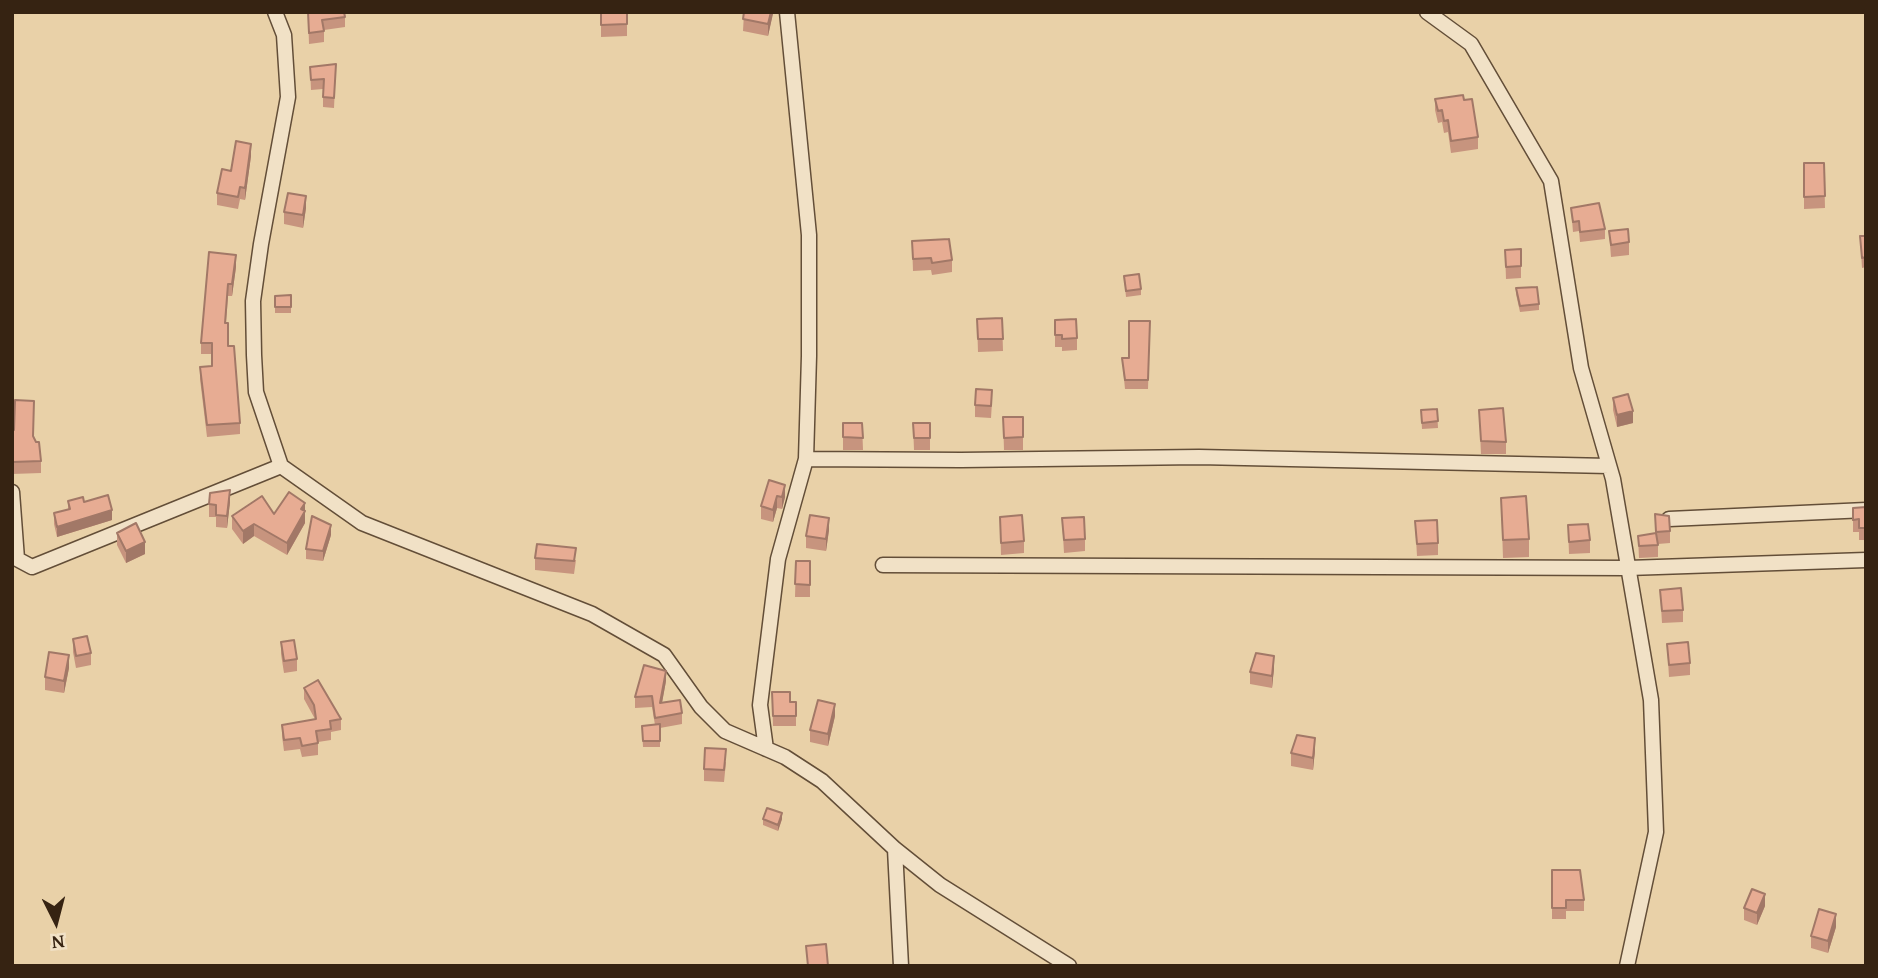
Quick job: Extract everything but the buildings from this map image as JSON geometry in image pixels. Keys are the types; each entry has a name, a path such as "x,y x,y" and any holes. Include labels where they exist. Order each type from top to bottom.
{"street":[{"path":"275,12 284,35 288,97 253,301 256,392 281,466 362,523 592,614 664,654 701,707 725,731 766,749 822,781 895,849 940,886 1069,966"},
{"path":"766,749 760,705 778,559 806,458 809,235 787,12"},
{"path":"1427,12 1471,44 1550,181 1581,368 1609,466 1651,700 1656,832 1628,966"},
{"path":"806,458 961,460 1199,457 1609,466"},
{"path":"12,492 17,559 32,567 281,466"},
{"path":"1670,519 1866,510"},
{"path":"883,565 1628,568 1866,560"},
{"path":"895,849 901,966"}]}
